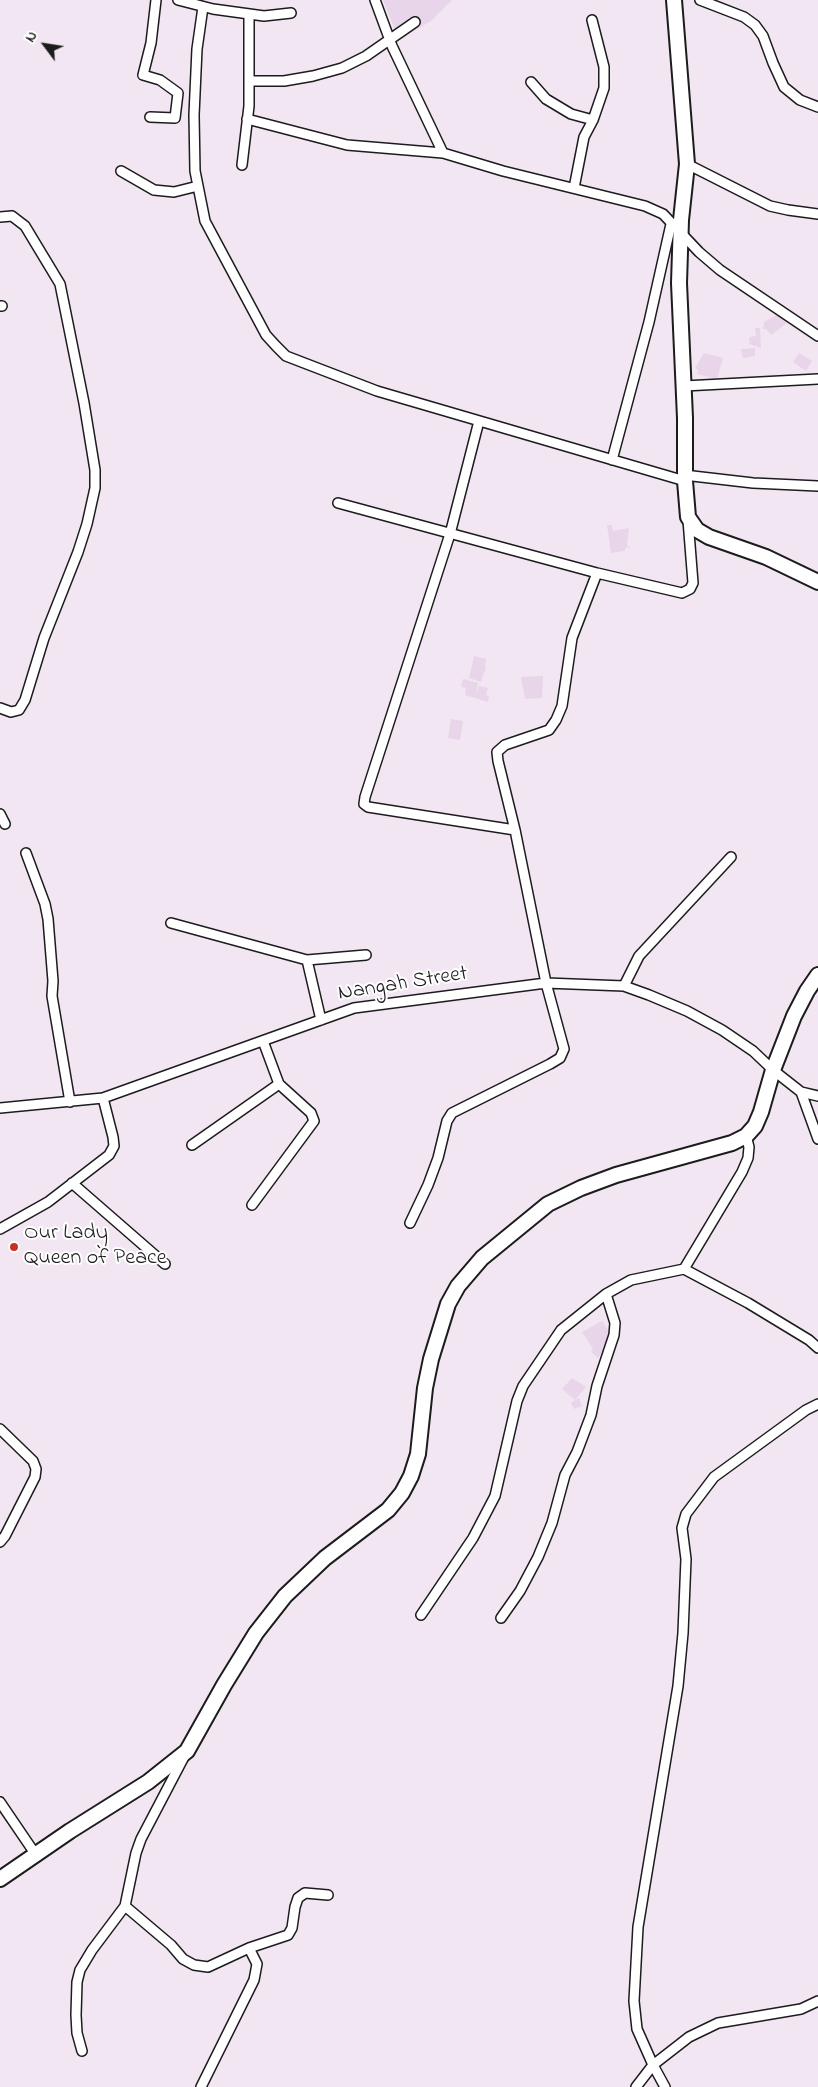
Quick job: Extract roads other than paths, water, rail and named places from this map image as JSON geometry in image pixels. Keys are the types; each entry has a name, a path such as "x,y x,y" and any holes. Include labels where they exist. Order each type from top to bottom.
{"street":[{"path":"150,117 175,118 178,93 160,80 143,75 151,43 156,0"},
{"path":"178,0 203,7 264,16 291,13"},
{"path":"375,0 390,41 442,153"},
{"path":"612,460 676,229 687,164 674,0"},
{"path":"700,0 744,17 755,25 763,36 784,87 800,100 818,107"},
{"path":"203,7 196,50 194,171 205,221 266,335 286,356 377,391 612,460 685,478 818,486"},
{"path":"242,165 249,81 249,14"},
{"path":"574,188 584,138 593,120 604,88 604,67 592,20"},
{"path":"249,81 284,81 342,68 390,41 415,22"},
{"path":"531,82 546,99 571,114 593,120"},
{"path":"247,119 347,145 442,153 503,171 645,206 662,214 720,270 818,336"},
{"path":"687,164 770,206 818,214"},
{"path":"121,171 154,190 174,192 198,186"},
{"path":"0,217 12,216 25,226 60,284 84,403 95,470 95,488 87,524 44,638 25,700 19,710 11,712 0,708"},
{"path":"338,502 597,573 682,592 690,589 693,583 685,478 684,386 676,229"},
{"path":"684,386 818,379"},
{"path":"479,421 450,534 364,804 368,807 515,830"},
{"path":"688,517 697,530 709,537 766,557 818,582"},
{"path":"410,1223 428,1185 438,1158 447,1120 452,1113 550,1064 560,1058 564,1048 546,983 497,752 505,745 549,730 556,720 562,706 572,638 597,573"},
{"path":"0,814 6,824"},
{"path":"26,853 45,904 48,919 54,981 52,996 70,1102"},
{"path":"624,986 639,956 731,857"},
{"path":"171,923 307,960 366,955"},
{"path":"307,960 321,1020"},
{"path":"82,2051 77,2033 76,2015 77,1982 80,1970 92,1950 126,1906 138,1847 187,1751 224,1685 256,1633 285,1596 326,1558 388,1510 402,1493 411,1476 418,1454 425,1388 431,1359 448,1304 458,1286 482,1258 548,1204 581,1188 616,1175 732,1143 746,1136 755,1126 761,1112 773,1070 794,1016 806,991 818,975"},
{"name":"Nangah Street","path":"0,1108 103,1098 321,1020 366,1006 546,983 624,986 687,1011 722,1030 752,1050 800,1092"},
{"path":"252,1206 314,1121 311,1113 279,1084 263,1041"},
{"path":"192,1145 279,1084"},
{"path":"800,1092 818,1096"},
{"path":"800,1092 818,1139"},
{"path":"0,1229 48,1202 109,1155 114,1146 103,1098"},
{"path":"684,1269 742,1172 748,1158 749,1148 746,1136"},
{"path":"72,1183 165,1264"},
{"path":"421,1615 473,1538 495,1496 517,1401 523,1386 561,1330 606,1294 632,1280 684,1269 748,1303 809,1340 818,1348"},
{"path":"501,1618 520,1591 538,1557 552,1523 565,1475 577,1452 591,1415 597,1386 614,1336 615,1323 606,1294"},
{"path":"665,2087 637,2029 634,2001 638,1926 678,1686 683,1633 686,1559 682,1528 686,1514 714,1477 806,1410 818,1404"},
{"path":"0,1429 33,1461 36,1469 35,1477 5,1536 0,1542"},
{"path":"0,1879 159,1774 187,1751"},
{"path":"159,1774 165,1776 171,1784"},
{"path":"0,1802 36,1855"},
{"path":"126,1906 171,1945 183,1959 194,1965 208,1968 249,1948 288,1935 292,1928 294,1907 298,1898 305,1893 328,1895"},
{"path":"201,2087 254,1980 257,1964 249,1948"},
{"path":"636,2087 653,2065 689,2037 718,2024 800,2010 818,2001"}],"place":[{"name":"Our Lady Queen of Peace","path":"14,1247"}]}
